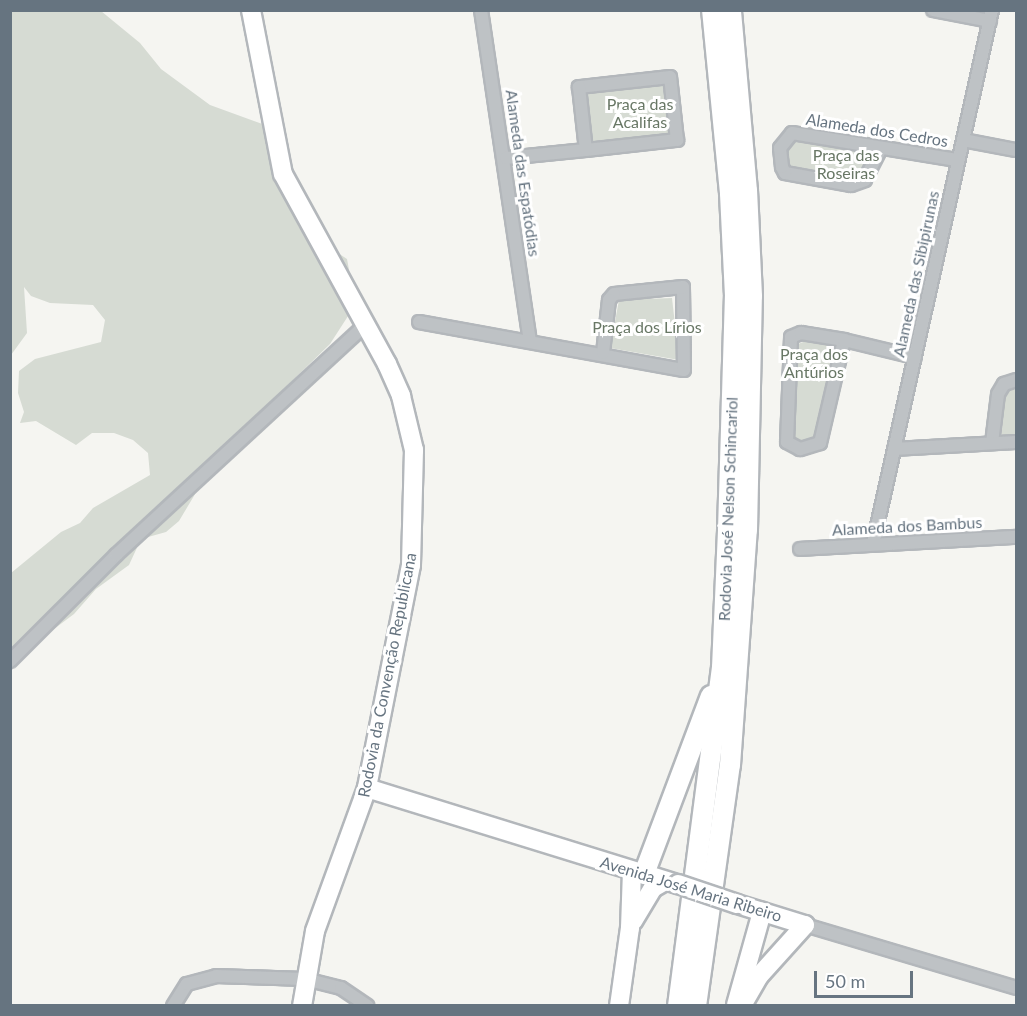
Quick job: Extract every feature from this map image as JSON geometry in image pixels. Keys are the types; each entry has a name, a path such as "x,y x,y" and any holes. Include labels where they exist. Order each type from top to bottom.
{"main road":[{"name":"Rodovia da Convenção Republicana","path":"251,10 283,174 367,323 408,421 416,486 411,565 367,788 319,920 305,979 302,1005"},
{"name":"Rodovia José Nelson Schincariol","path":"678,1005 722,668 735,296 730,193 712,10"},
{"name":"Rodovia José Nelson Schincariol","path":"696,1005 730,765 747,530 752,296 732,10"},
{"path":"619,1005 638,873 722,668"},
{"name":"Avenida José Maria Ribeiro","path":"367,788 805,925"},
{"path":"630,928 644,899 671,883"},
{"path":"735,1005 762,912"},
{"path":"742,1005 759,976 805,925"}],"street":[{"name":"Alameda das Espatódias","path":"481,10 506,158 530,341"},
{"path":"933,10 991,16"},
{"name":"Alameda das Sibipirunas","path":"873,544 991,16"},
{"path":"506,158 586,150 677,140 670,78 579,87 586,150"},
{"name":"Alameda dos Cedros","path":"881,148 865,180 851,185 785,173 780,148 792,133 957,160"},
{"path":"963,140 1017,150"},
{"path":"420,322 603,353 684,370 683,287 614,294 609,300 603,353"},
{"path":"10,661 116,555 367,323"},
{"path":"844,340 820,443 800,449 787,442 791,337 801,333 844,340 915,357"},
{"path":"992,443 998,394 1004,384 1017,380"},
{"path":"894,449 1017,442"},
{"name":"Alameda dos Bambus","path":"800,549 1017,537"},
{"name":"Avenida José Maria Ribeiro","path":"805,925 1017,988"},
{"path":"173,1005 187,984 197,978 305,979 341,988 368,1005"}],"green space":[{"path":"11,11 101,11 140,43 161,69 210,105 265,125 299,227 347,259 354,296 350,313 330,344 222,449 179,521 166,532 141,539 129,565 96,589 74,614 42,638 11,650 11,573 61,532 80,523 93,508 150,475 148,453 133,440 114,433 92,433 76,445 36,421 20,423 24,412 18,393 19,371 35,359 101,342 105,320 93,305 50,303 31,296 24,287 27,333 11,355"},
{"name":"Praça das Acalifas","path":"663,84 669,134 593,143 587,93"},
{"name":"Praça das Roseiras","path":"792,136 875,152 864,177 850,182 789,170 784,165 785,150"},
{"name":"Praça dos Lírios","path":"672,298 679,360 610,348 619,300"},
{"name":"Praça dos Antúrios","path":"809,340 839,347 818,441 801,444 792,439 795,345"},
{"path":"1016,384 1016,440 1000,441 1002,400 1006,388"}]}
